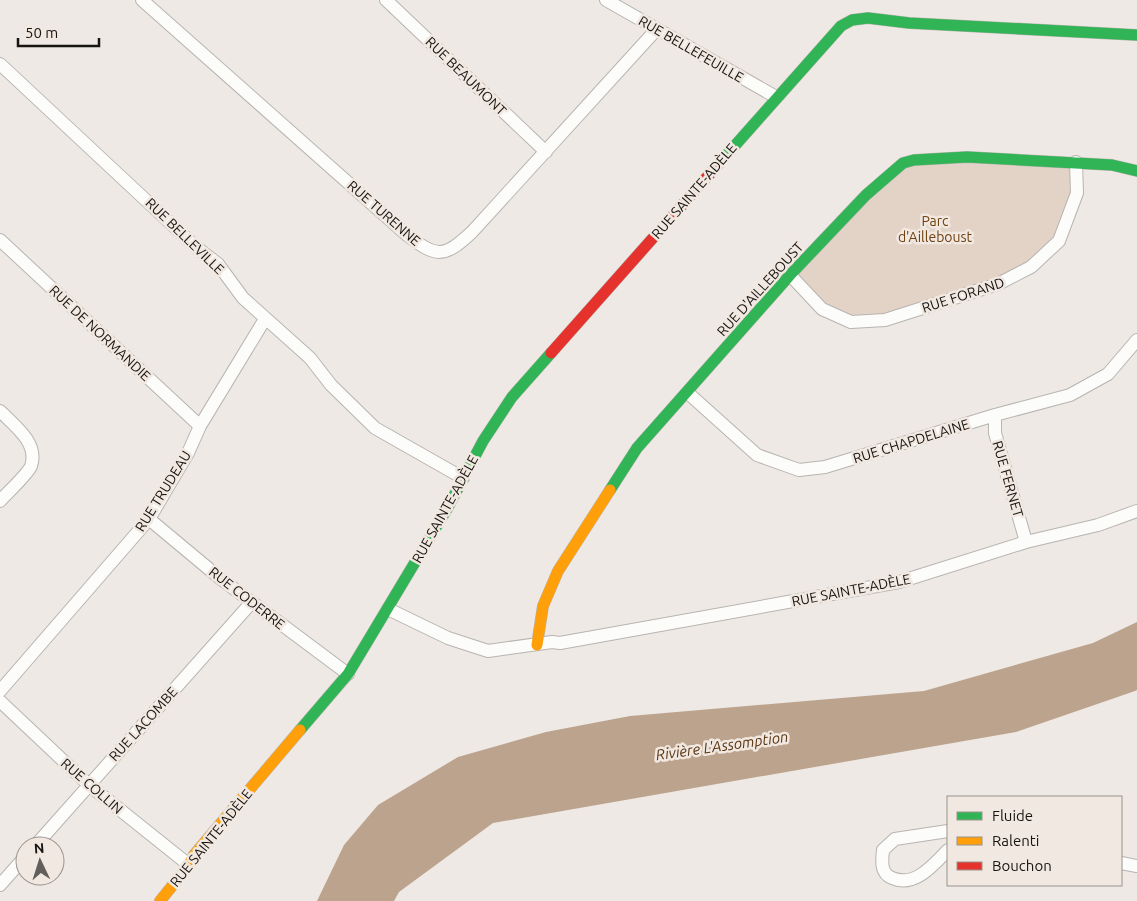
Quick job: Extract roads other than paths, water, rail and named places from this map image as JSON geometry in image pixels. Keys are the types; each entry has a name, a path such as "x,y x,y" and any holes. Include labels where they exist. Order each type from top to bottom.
{"street":[{"name":"RUE TURENNE","path":"142,0 407,235 430,251 442,252 454,249 546,152 656,30"},
{"name":"RUE BEAUMONT","path":"386,0 546,152"},
{"name":"RUE BELLEFEUILLE","path":"606,0 776,97"},
{"name":"RUE SAINTE-ADÈLE","path":"160,901 189,865 194,854 348,674 388,609 483,441 526,379 597,302 835,32 852,20 868,18 910,23 1137,35"},
{"name":"RUE BELLEVILLE","path":"0,64 196,247 218,264 243,298 256,308 265,320 310,358 331,385 375,428 463,478"},
{"name":"RUE D'AILLEBOUST","path":"537,645 543,606 558,571 637,448 657,423 688,393 790,275 866,195 903,163 935,158 967,157 1076,162 1112,165 1137,171"},
{"name":"RUE FORAND","path":"790,275 822,309 851,322 885,320 992,286 1031,267 1058,241 1078,193 1076,162"},
{"name":"RUE DE NORMANDIE","path":"0,240 200,426"},
{"name":"RUE TRUDEAU","path":"0,691 149,519 188,453 200,426 265,320"},
{"name":"RUE CHAPDELAINE","path":"688,393 757,455 799,470 825,467 1080,390 1113,370 1137,340"},
{"path":"0,411 28,440 31,467 0,501"},
{"name":"RUE FERNET","path":"995,415 995,433 1026,542"},
{"name":"RUE SAINTE-ADÈLE","path":"388,609 448,638 488,651 537,645 899,582 1026,542 1098,525 1137,511"},
{"name":"RUE CODERRE","path":"149,519 252,602 348,674"},
{"name":"RUE LACOMBE","path":"44,836 252,602"},
{"name":"RUE COLLIN","path":"0,701 89,785 189,865"},
{"path":"947,831 895,839 883,850 881,864 887,876 899,881 913,880 928,871 947,851"},
{"path":"1122,863 1137,866"},
{"path":"0,885 15,868"}],"water":[{"name":"Rivière L'Assomption","path":"1137,622 1137,690 1016,732 493,823 399,892 394,901 317,901 344,845 378,805 458,757 546,732 630,716 924,691 1093,643"}],"park label":[{"name":"Parc d'Ailleboust","path":"935,230"}]}
